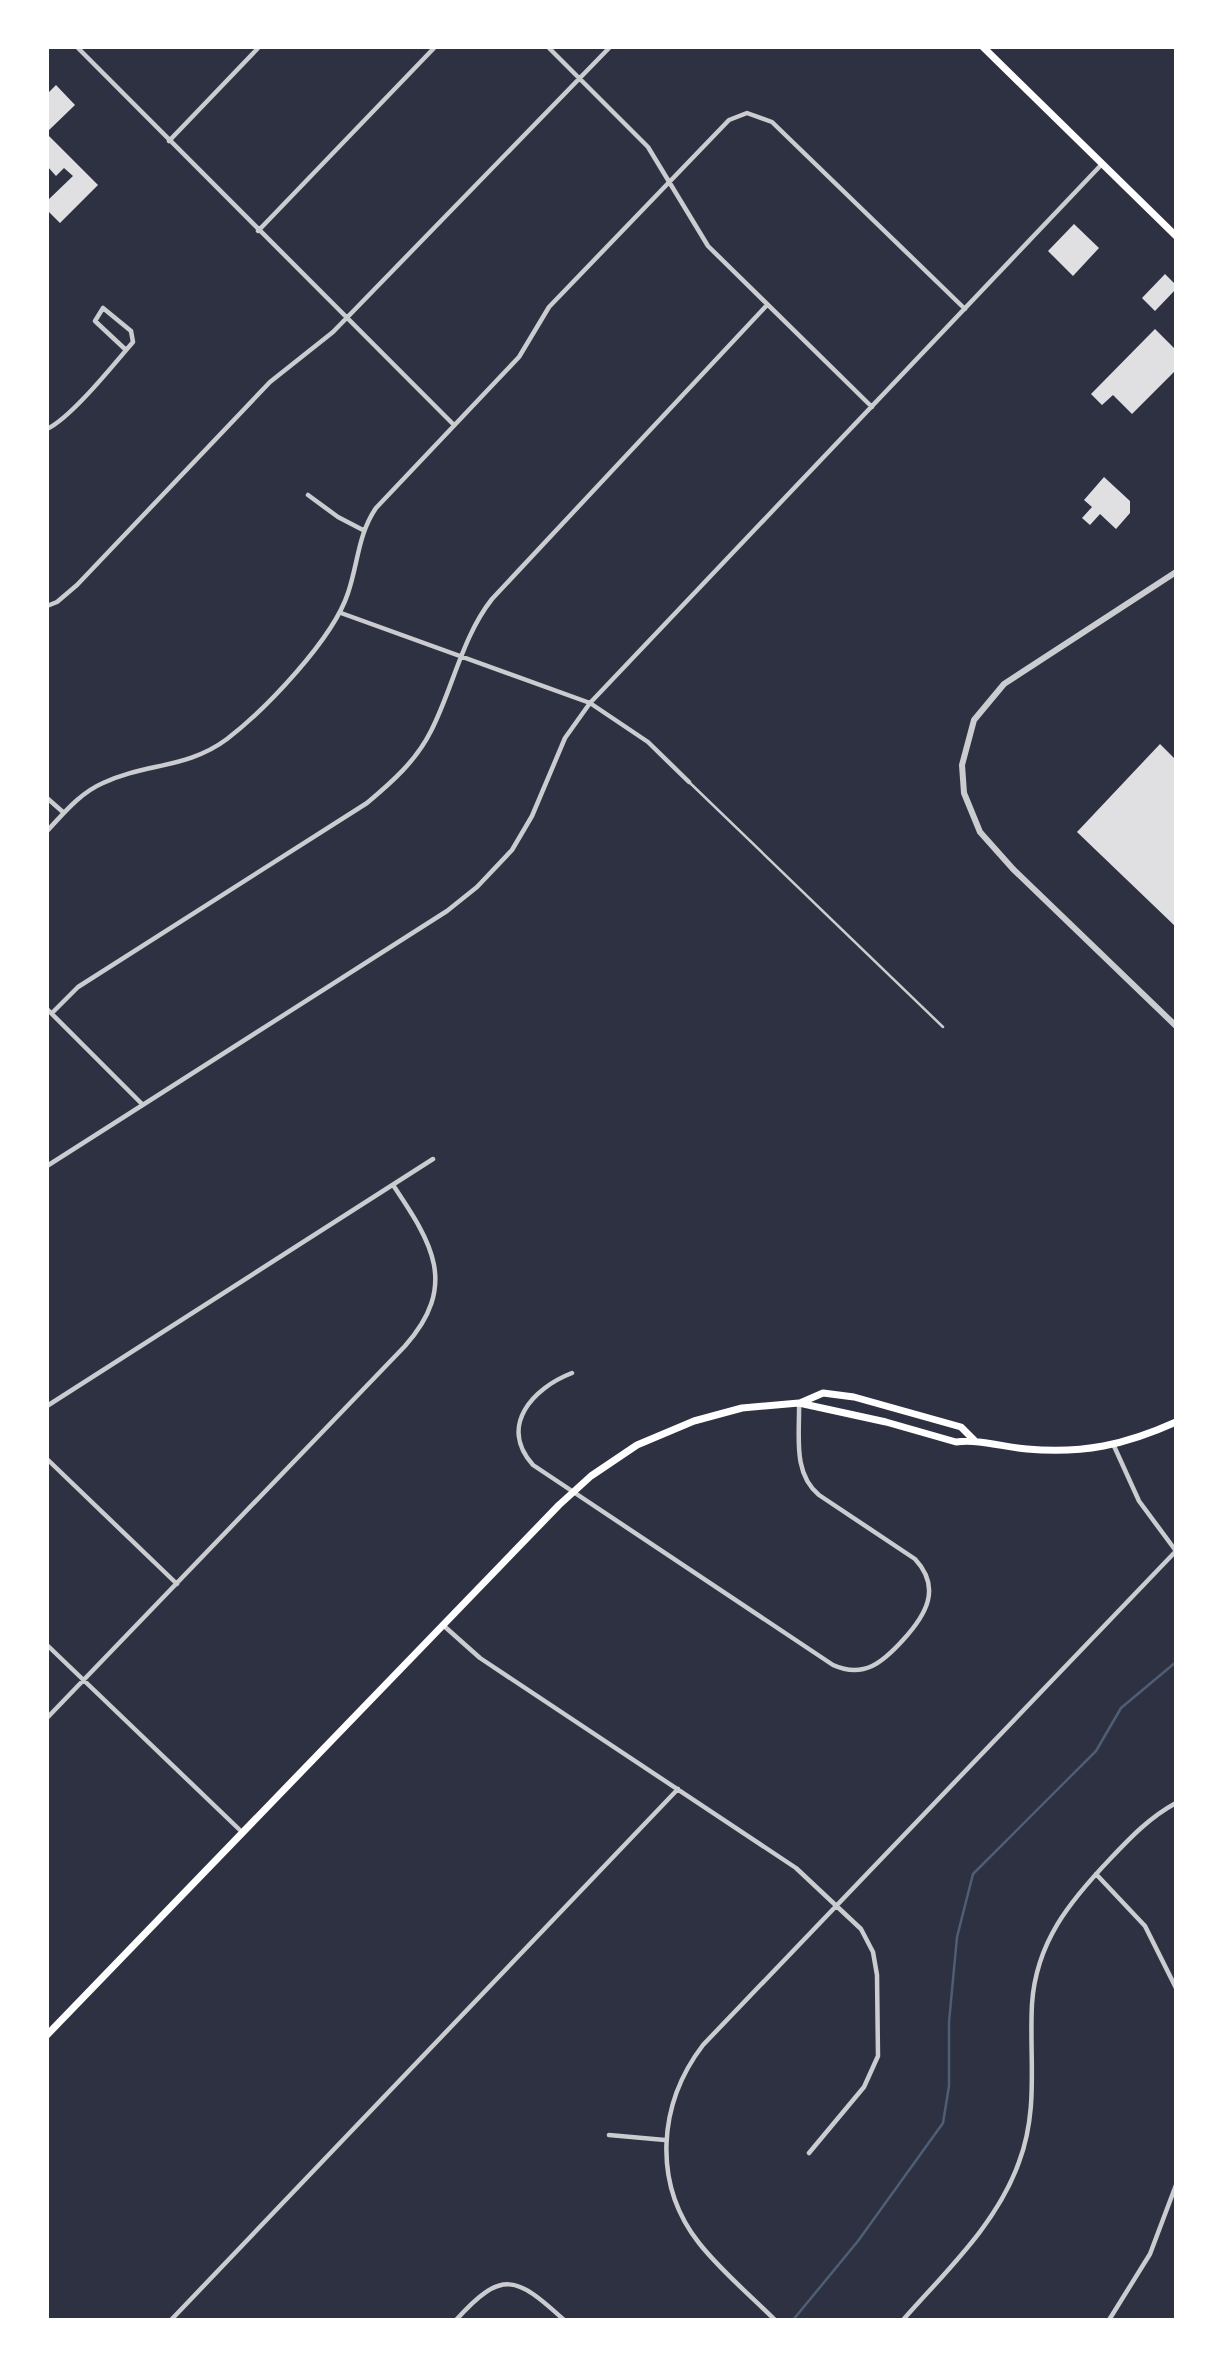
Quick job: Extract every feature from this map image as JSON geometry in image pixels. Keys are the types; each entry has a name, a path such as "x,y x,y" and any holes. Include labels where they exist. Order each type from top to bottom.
{"main road":[{"path":"983,47 1176,236"},
{"path":"799,1403 823,1393 854,1397 961,1427 974,1440"},
{"path":"47,2035 572,1493 617,1457 662,1433 742,1408 799,1403 886,1422 956,1442 974,1440 1035,1450 1114,1446 1176,1423"}],"street":[{"path":"77,47 257,231 454,425"},
{"path":"83,54 90,47"},
{"path":"169,141 259,47"},
{"path":"548,47 639,136 708,246 872,407"},
{"path":"47,606 57,602 77,585 270,382 345,319 610,47"},
{"path":"257,231 431,48"},
{"path":"47,831 64,813 102,783 184,762 229,737 319,646 341,613 364,530 376,508 519,357 549,307 729,120 747,113 764,117 965,309"},
{"path":"47,1166 447,911 477,887 523,834 544,791 565,737 590,703 1102,164"},
{"path":"143,1105 49,1011 78,987 367,803 394,781 430,734 478,620 492,599 767,305"},
{"path":"47,429 126,350 133,342 131,331 103,309 95,321 126,350"},
{"path":"308,495 338,517 364,530"},
{"path":"1176,572 1020,672 992,695 968,734 962,779 973,820 997,852 1176,1026"},
{"path":"341,613 590,703 648,742 689,782"},
{"path":"47,798 64,813"},
{"path":"47,1406 433,1159"},
{"path":"47,1718 405,1346 426,1319 432,1308 435,1285 432,1252 423,1230 393,1185"},
{"path":"572,1373 537,1393 522,1414 518,1432 527,1458 572,1493 833,1665 860,1671 885,1659 924,1616 930,1586 926,1574 915,1559 819,1495 806,1482 800,1465 799,1403"},
{"path":"775,2320 710,2255 688,2227 670,2186 665,2140 676,2092 693,2058 837,1903 1176,1551 1139,1501 1114,1446"},
{"path":"47,1459 177,1584"},
{"path":"444,1626 480,1658 796,1868 837,1903 861,1929 873,1952 877,1975 880,2041 878,2056 864,2087 809,2153"},
{"path":"47,1645 243,1833"},
{"path":"171,2320 678,1789"},
{"path":"903,2320 986,2224 1010,2184 1031,2118 1034,2094 1032,2001 1039,1963 1063,1913 1096,1874 1147,1822 1176,1803"},
{"path":"1096,1874 1145,1926 1176,1988"},
{"path":"609,2135 665,2140"},
{"path":"1109,2320 1150,2254 1176,2185"},
{"path":"456,2320 485,2291 513,2284 535,2293 564,2320"}],"lane":[{"path":"689,782 943,1027"}],"building":[{"path":"56,85 75,105 47,132 47,94"},
{"path":"47,134 98,185 60,223 47,210 47,201 73,176 64,168 56,176 47,166"},
{"path":"1074,224 1099,248 1073,276 1048,251"},
{"path":"1165,274 1176,285 1176,289 1155,311 1142,298"},
{"path":"1155,329 1176,350 1176,370 1132,414 1113,395 1102,405 1091,394"},
{"path":"1104,477 1130,501 1130,513 1116,529 1100,514 1090,525 1082,518 1092,507 1084,500"},
{"path":"1160,744 1176,760 1176,927 1077,832"}],"waterway":[{"path":"793,2320 858,2241 943,2123 949,2086 949,2022 957,1937 973,1874 1096,1751 1121,1708 1176,1662"}]}
